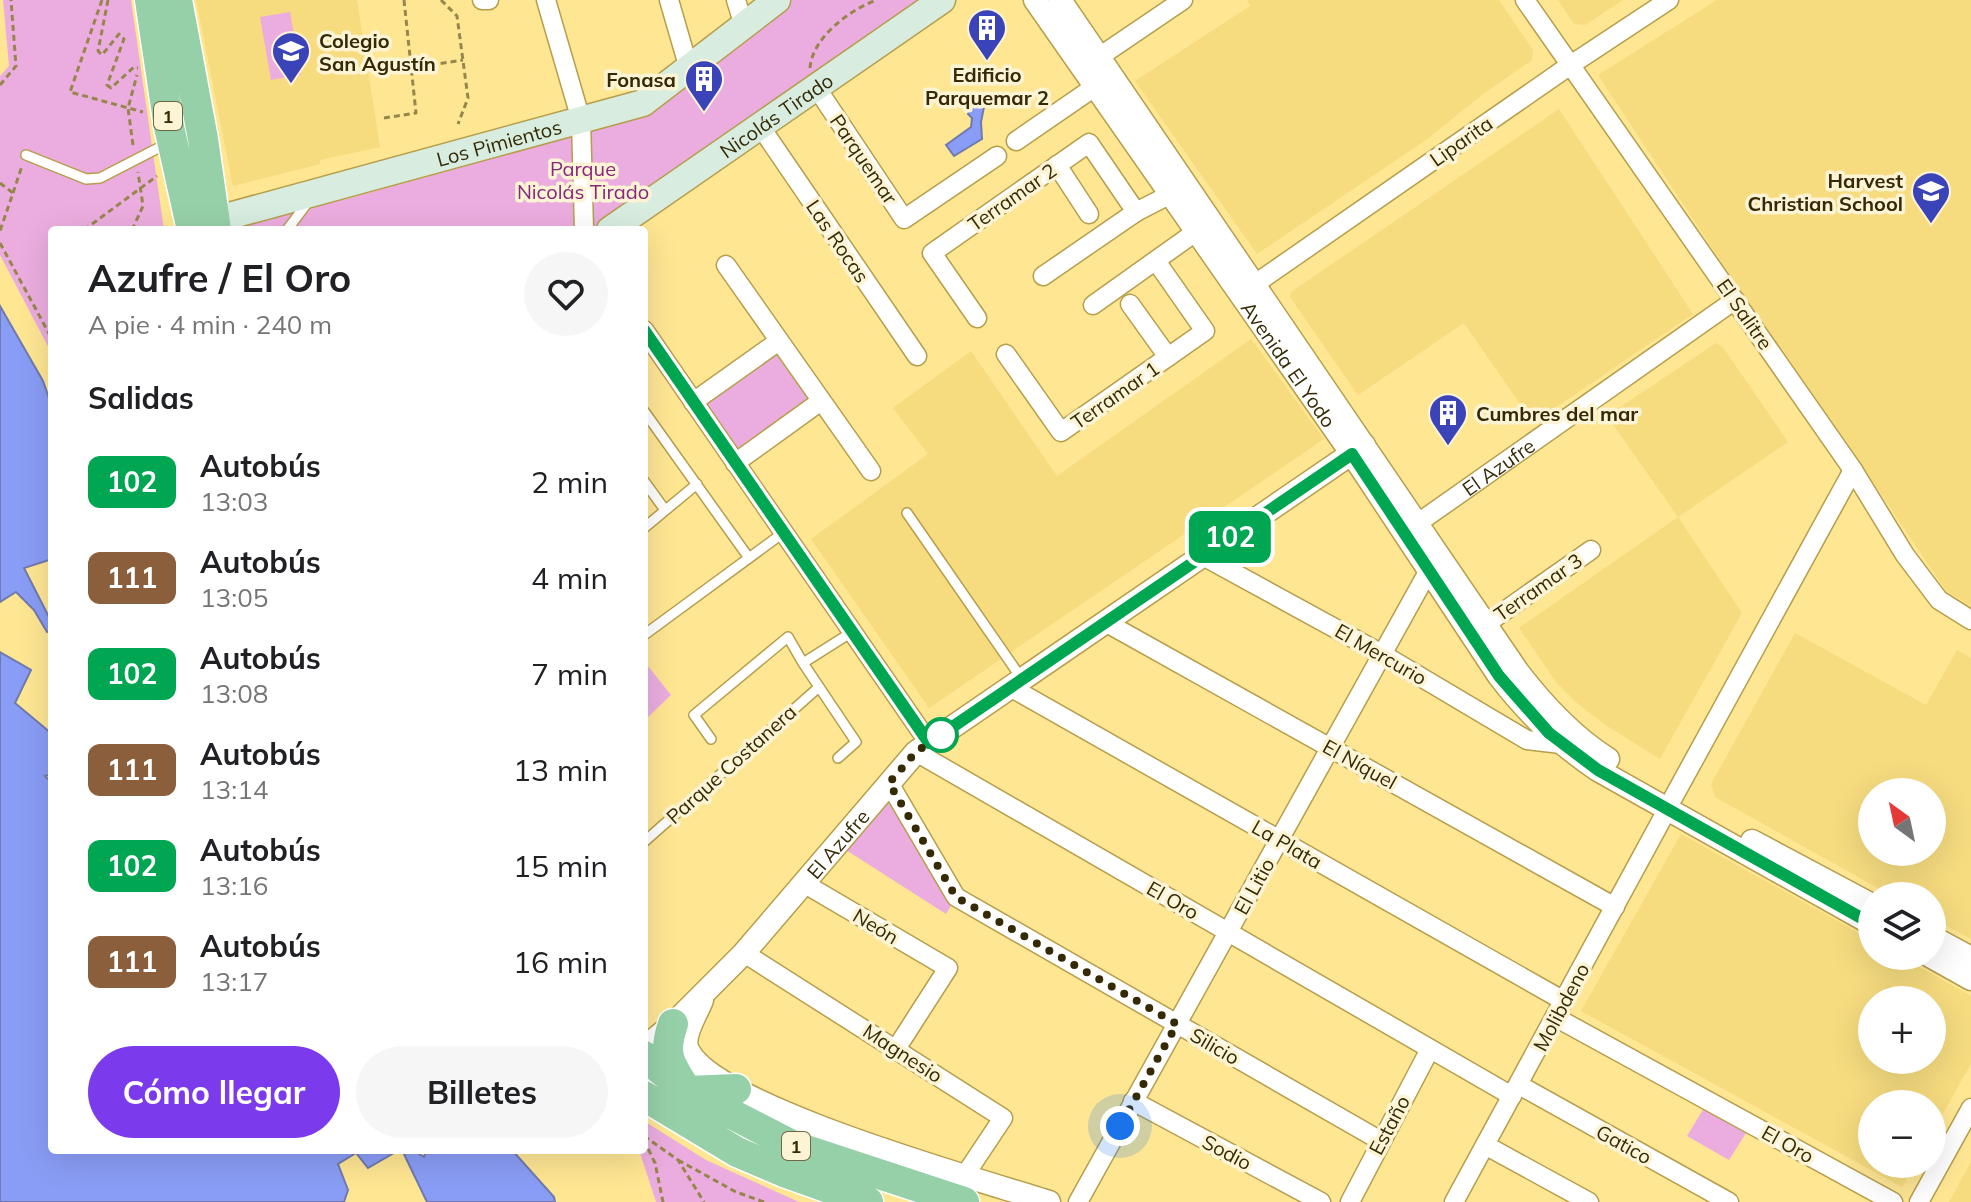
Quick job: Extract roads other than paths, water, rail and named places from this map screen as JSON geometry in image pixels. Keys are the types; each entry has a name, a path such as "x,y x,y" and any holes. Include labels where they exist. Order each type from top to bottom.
{"highway":[{"name":"1","path":"150,0 172,140 204,226"},
{"name":"1","path":"177,0 203,139 204,226"},
{"path":"673,1024 665,1046 669,1062 687,1091 736,1089"},
{"name":"1","path":"648,1059 687,1091 794,1146 965,1188"},
{"name":"1","path":"648,1098 737,1152 868,1202"}],"main road":[{"name":"Los Pimientos","path":"207,226 315,193 643,103 777,0"},
{"name":"Nicolás Tirado","path":"616,226 942,0"}],"street":[{"path":"482,0 489,0"},
{"path":"546,0 581,120 584,226"},
{"path":"669,0 689,69"},
{"path":"736,0 744,26"},
{"name":"Avenida El Yodo","path":"1035,0 1197,231 1358,449 1418,523 1534,692 1570,731 1670,804 1858,916"},
{"name":"Avenida El Yodo","path":"1060,0 1255,284 1429,570 1506,686 1537,722 1561,744 1598,770 1858,898"},
{"path":"1099,57 1183,0"},
{"name":"El Salitre","path":"1525,0 1853,470 1905,555 1939,600 1971,620"},
{"name":"Liparita","path":"1255,284 1669,0"},
{"path":"1016,141 1096,86"},
{"name":"Parquemar","path":"816,87 904,219 997,156"},
{"name":"Las Rocas","path":"760,126 917,356"},
{"name":"Terramar 2","path":"977,318 932,253 1089,143 1136,212"},
{"path":"1057,165 1089,214"},
{"path":"1043,276 1136,212 1171,194"},
{"path":"1093,305 1197,231"},
{"name":"Terramar 1","path":"1006,354 1061,432 1205,331 1156,261"},
{"path":"726,265 871,471"},
{"name":"El Azufre","path":"1418,523 1735,300"},
{"name":"Terramar 1","path":"1130,304 1168,357"},
{"name":"El Oro","path":"648,336 852,632 923,747 1228,932 1430,1049 1515,1091"},
{"path":"693,402 779,341"},
{"path":"735,463 821,401"},
{"name":"El Azufre","path":"648,1045 744,953 805,884 835,843 923,747 1358,449"},
{"name":"Molibdeno","path":"1454,1202 1853,470"},
{"name":"Terramar 3","path":"1486,624 1591,550"},
{"name":"El Mercurio","path":"1203,556 1382,654 1527,740 1561,744"},
{"name":"El Litio","path":"1078,1202 1429,570"},
{"name":"El Níquel","path":"1105,622 1615,907"},
{"name":"La Plata","path":"1016,683 1560,1009"},
{"name":"Silicio","path":"889,783 956,897 1381,1141"},
{"name":"Neón","path":"805,884 948,968 896,1049"},
{"path":"1946,945 1971,958"},
{"name":"Magnesio","path":"744,953 1003,1118 965,1188"},
{"path":"1946,965 1971,979"},
{"path":"705,992 686,1037 686,1048 705,1071 736,1089 965,1188 1049,1202"},
{"name":"El Oro","path":"1560,1009 1893,1202"},
{"name":"Estaño","path":"1350,1202 1430,1049"},
{"name":"Gatico","path":"1515,1091 1729,1202"},
{"name":"Sodio","path":"1133,1101 1321,1202"},
{"path":"1919,1202 1971,1108"},
{"path":"1485,1145 1589,1202"}],"lane":[{"path":"26,155 86,179 100,178 172,140"},
{"path":"290,226 315,193"},
{"path":"648,417 749,558"},
{"path":"648,525 697,484"},
{"path":"648,487 665,510"},
{"path":"907,513 1016,683"},
{"path":"648,632 783,533"},
{"path":"803,663 852,632"},
{"name":"Parque Costanera","path":"711,739 694,715 788,637 856,742 838,758"},
{"name":"Parque Costanera","path":"648,838 819,687"}],"water":[{"path":"974,104 984,107 982,139 954,156 946,145 971,127 972,118 968,114"},
{"path":"0,306 43,381 48,395 48,560 24,568 48,615 48,632 34,610 16,592 0,602"},
{"path":"0,652 31,670 15,703 48,731 48,775 45,776 48,779 48,1154 354,1154 338,1164 348,1190 344,1202 0,1202"},
{"path":"357,1154 392,1154 368,1168"},
{"path":"404,1154 424,1157 425,1154 516,1154 554,1197 555,1202 427,1202"}],"place":[{"name":"Edificio Parquemar 2","path":"987,62"},
{"name":"Colegio San Agustín","path":"291,85"},
{"name":"Fonasa","path":"704,113"},
{"name":"Harvest Christian School","path":"1931,225"},
{"name":"Cumbres del mar","path":"1448,447"}],"park label":[{"name":"Parque Nicolás Tirado","path":"583,180"}]}
